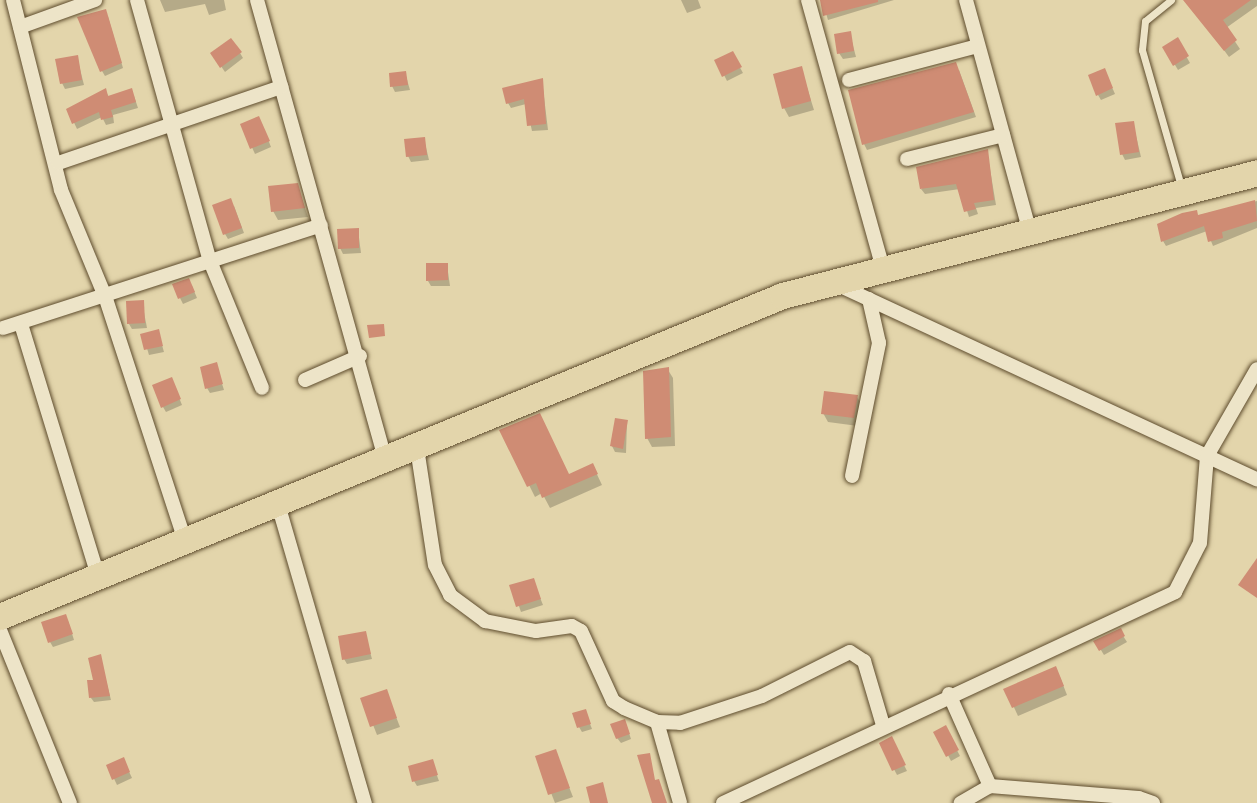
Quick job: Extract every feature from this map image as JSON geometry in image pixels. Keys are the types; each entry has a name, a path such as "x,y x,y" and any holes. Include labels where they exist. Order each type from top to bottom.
{"highway":[{"path":"0,617 184,538 417,448 665,342 783,296 1257,173"}],"street":[{"path":"13,0 58,163 61,190 105,296 184,538"},
{"path":"20,27 95,0"},
{"path":"137,0 210,261 262,388"},
{"path":"257,0 360,356 385,459"},
{"path":"808,0 883,269"},
{"path":"966,0 1030,232"},
{"path":"849,80 978,46"},
{"path":"58,163 281,87"},
{"path":"907,159 1003,135"},
{"path":"3,328 321,225"},
{"path":"834,283 1257,479"},
{"path":"852,476 879,343 869,299"},
{"path":"21,324 98,576"},
{"path":"305,380 360,356"},
{"path":"723,803 949,694 1175,592 1200,543 1207,456 1257,369"},
{"path":"417,448 435,565 450,595 485,621 536,631 572,626 581,631 613,701 657,722 680,723 762,696 850,652 864,661 883,725"},
{"path":"277,501 365,803"},
{"path":"0,630 70,803"},
{"path":"949,694 990,786"},
{"path":"657,722 680,803"},
{"path":"961,803 990,786 1153,803"}],"lane":[{"path":"1171,0 1145,21 1142,50 1183,192"}],"building":[{"path":"820,0 878,0 878,2 823,16"},
{"path":"1183,0 1251,0 1223,20 1237,40 1224,51"},
{"path":"106,9 122,63 100,72 77,17"},
{"path":"851,31 854,51 837,54 834,34"},
{"path":"1178,37 1189,56 1173,66 1162,47"},
{"path":"231,38 242,52 220,68 210,53"},
{"path":"733,51 742,67 722,77 714,60"},
{"path":"78,55 82,80 60,84 55,59"},
{"path":"956,62 974,112 862,145 848,90"},
{"path":"802,66 811,101 782,109 773,74"},
{"path":"1105,68 1113,88 1096,96 1088,75"},
{"path":"406,71 408,85 390,87 389,73"},
{"path":"543,78 546,124 527,126 524,99 506,104 502,88"},
{"path":"106,88 108,96 132,88 136,102 111,110 113,117 101,120 99,112 72,124 66,109"},
{"path":"259,116 270,141 250,149 240,124"},
{"path":"1134,121 1139,152 1120,155 1115,123"},
{"path":"425,137 427,155 406,157 404,139"},
{"path":"988,149 994,200 974,203 976,209 964,212 956,184 920,189 916,167"},
{"path":"298,183 305,208 271,212 268,186"},
{"path":"231,198 242,228 223,235 212,205"},
{"path":"1255,200 1257,221 1222,232 1223,238 1208,242 1204,226 1161,242 1157,224 1182,213 1197,210 1198,215"},
{"path":"359,228 359,248 338,249 337,229"},
{"path":"426,263 448,263 448,280 426,281"},
{"path":"189,278 195,292 178,299 172,284"},
{"path":"144,300 145,323 127,324 126,301"},
{"path":"384,324 385,336 369,338 367,325"},
{"path":"159,329 163,346 144,350 140,334"},
{"path":"217,362 223,384 205,389 200,367"},
{"path":"669,367 671,437 645,439 643,371"},
{"path":"172,377 181,399 161,408 152,385"},
{"path":"824,391 858,395 854,418 821,414"},
{"path":"540,413 569,474 593,463 598,474 542,498 536,483 527,487 499,430"},
{"path":"615,418 628,420 623,449 610,446"},
{"path":"1257,558 1257,598 1238,585"},
{"path":"534,578 541,599 516,607 509,585"},
{"path":"66,614 73,634 48,643 41,622"},
{"path":"1121,628 1125,636 1099,651 1093,641"},
{"path":"366,631 371,654 342,660 338,636"},
{"path":"101,654 110,696 89,698 87,680 93,680 88,658"},
{"path":"1056,666 1064,686 1012,708 1003,689"},
{"path":"387,689 397,718 370,727 360,698"},
{"path":"586,709 591,724 577,728 572,713"},
{"path":"625,719 630,734 616,739 610,724"},
{"path":"946,725 959,750 946,757 933,732"},
{"path":"892,736 906,765 892,771 879,743"},
{"path":"556,749 570,788 548,795 535,756"},
{"path":"650,753 655,780 659,779 667,803 652,803 637,755"},
{"path":"124,757 130,772 112,780 106,765"},
{"path":"433,759 438,775 412,782 408,766"},
{"path":"603,782 608,803 590,803 586,787"}]}
